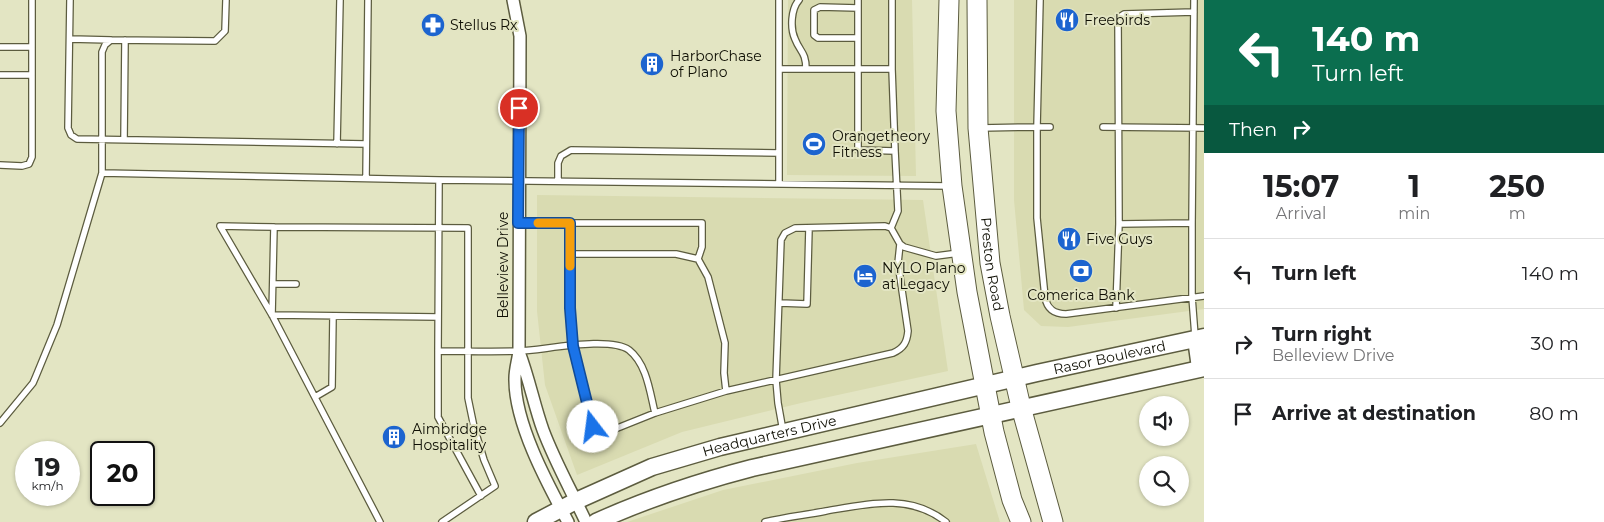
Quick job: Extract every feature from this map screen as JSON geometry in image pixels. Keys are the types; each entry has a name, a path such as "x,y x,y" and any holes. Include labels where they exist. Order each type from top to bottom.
{"main road":[{"name":"Preston Road","path":"949,0 946,111 952,186 967,292 985,386 1010,492 1021,522"},
{"name":"Preston Road","path":"977,0 978,128 990,263 1014,379 1053,522"},
{"path":"946,111 967,127 978,128"},
{"path":"1200,338 1202,368"},
{"name":"Rasor Boulevard","path":"1014,379 1200,338"},
{"name":"Rasor Boulevard","path":"1021,407 1202,368"},
{"name":"Headquarters Drive","path":"536,522 564,515 576,501 652,467 720,447 1014,379"},
{"name":"Headquarters Drive","path":"596,522 632,506 701,482 790,459 1021,407"},
{"path":"784,432 790,459"}],"street":[{"name":"Belleview Drive","path":"513,0 520,36 518,181 519,351 515,378 518,405 527,436 564,515"},
{"name":"Belleview Drive","path":"519,351 544,432 586,522"}],"lane":[{"path":"0,166 22,166 29,164 32,157 32,0"},
{"path":"70,0 68,128 71,135 77,139 366,144"},
{"path":"70,39 214,41 225,31 226,0"},
{"path":"337,144 340,0"},
{"path":"366,178 368,0"},
{"path":"779,0 779,184"},
{"path":"799,0 795,5 793,16 793,34 806,57 806,69"},
{"path":"858,0 858,150 895,151"},
{"path":"891,228 898,211 892,69 892,0"},
{"path":"1040,0 1037,127 1038,218 1046,304 1057,314 1066,314 1204,296"},
{"path":"1194,0 1192,297 1200,338"},
{"path":"858,8 820,7 814,10 814,34 818,38 858,38"},
{"path":"1116,308 1119,224 1118,18 1124,14 1194,12"},
{"path":"0,423 33,383 57,325 102,173 102,52 105,45 111,40"},
{"path":"124,140 125,40"},
{"path":"0,47 32,47"},
{"path":"779,69 892,69"},
{"path":"0,75 32,75"},
{"path":"978,128 1050,127"},
{"path":"1103,127 1204,128"},
{"path":"558,181 558,164 561,156 571,150 779,152"},
{"path":"102,173 439,180 952,186"},
{"path":"439,180 438,417 480,496"},
{"path":"518,223 702,223 702,246 698,259 708,277 725,343 724,373 726,391"},
{"path":"570,223 570,308 573,346 593,427 605,433 655,413 726,391 776,380 894,353 902,349 907,340 908,331 898,263 900,244 891,228 884,226 795,228 785,233 781,240 776,380 778,403 784,432"},
{"path":"1119,224 1192,223"},
{"path":"380,522 272,315 220,226 468,228 468,398 484,460 495,486 442,522"},
{"path":"272,315 274,226"},
{"path":"780,303 807,304 809,228"},
{"path":"900,244 915,251 936,256 962,252"},
{"path":"570,254 676,254 698,259"},
{"path":"274,284 296,284"},
{"path":"272,315 438,317"},
{"path":"315,397 332,387 333,316"},
{"path":"438,351 519,351 594,343 614,344 629,350 639,362 645,374 655,413"},
{"path":"766,522 878,502 906,504 928,511 946,522"}],"shaded area":[{"path":"788,0 912,0 916,176 787,175"},
{"path":"1014,0 1204,0 1204,309 1068,327 1041,326 1024,310 1014,200"},
{"path":"537,195 923,200 948,371 801,403 682,432 577,475 545,385 537,311"},
{"path":"976,444 1000,522 627,522 723,490 857,463"}],"slow traffic":[{"path":"538,223 570,223 570,266"}],"place":[{"name":"Freebirds","path":"1067,20"},
{"name":"Stellus Rx","path":"433,25"},
{"name":"HarborChase of Plano","path":"652,64"},
{"name":"Orangetheory Fitness","path":"814,144"},
{"name":"Five Guys","path":"1069,239"},
{"name":"Comerica Bank","path":"1081,271"},
{"name":"NYLO Plano at Legacy","path":"865,276"},
{"name":"Aimbridge Hospitality","path":"394,437"}],"route":[{"path":"519,108 518,223 570,223 570,308 573,346 593,427"}]}
